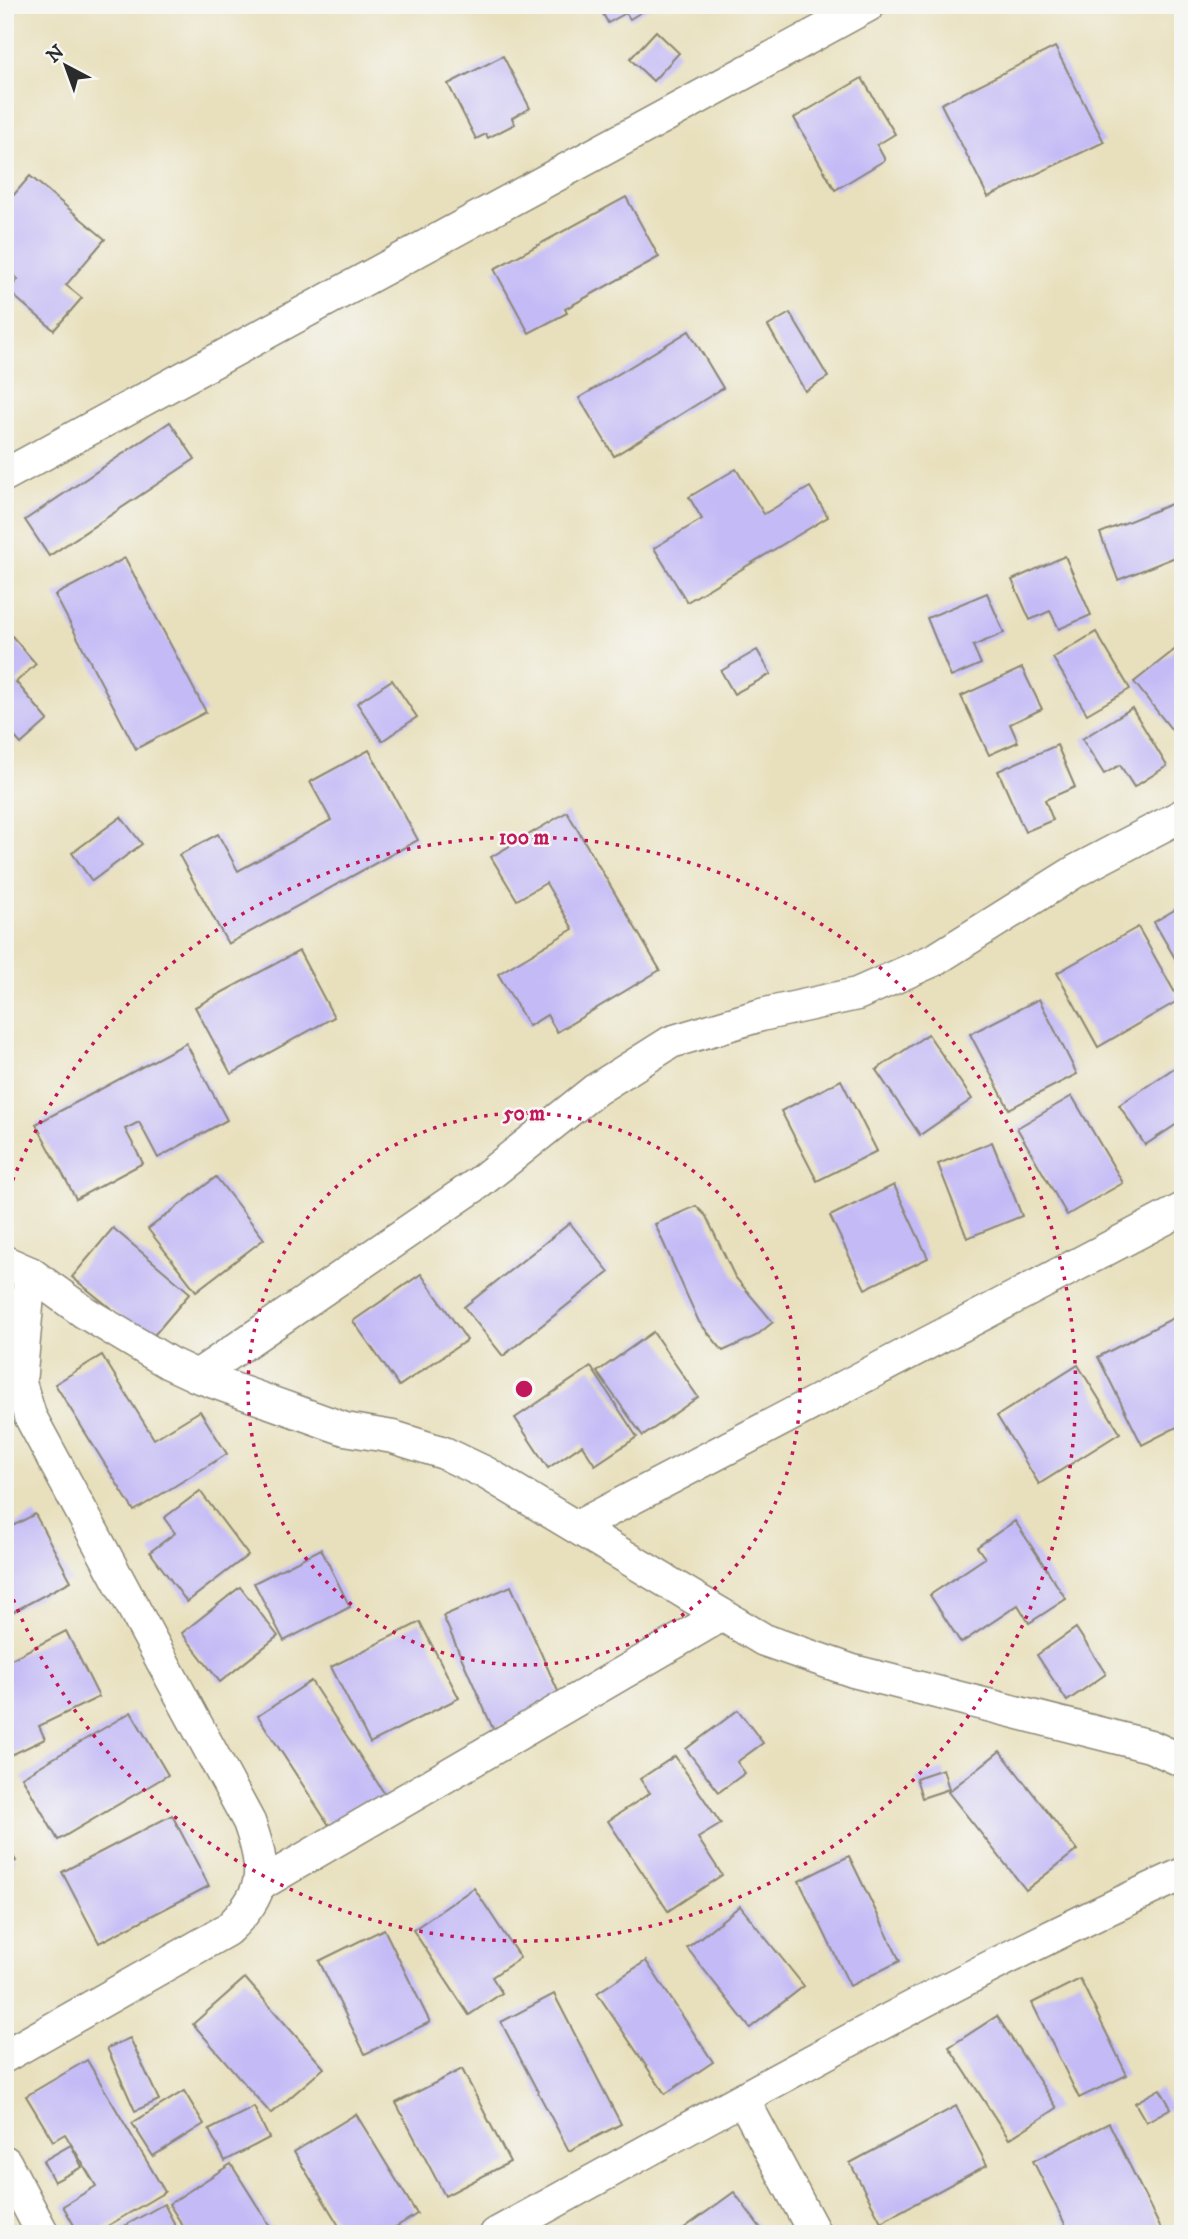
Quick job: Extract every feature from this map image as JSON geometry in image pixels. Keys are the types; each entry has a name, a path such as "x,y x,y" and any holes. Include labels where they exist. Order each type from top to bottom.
{"street":[{"path":"5,475 869,5"},
{"path":"197,1376 480,1182 595,1090 671,1042 761,1015 857,994 936,959 1076,871 1183,815"},
{"path":"579,1526 1183,1209"},
{"path":"18,1267 84,1312 169,1363 197,1376 345,1429 393,1437 444,1452 579,1526 764,1640 853,1671 1150,1746 1183,1761"},
{"path":"5,2056 227,1930 247,1911 261,1884 260,1854 249,1822 30,1416 20,1383 18,1267"},
{"path":"261,1884 722,1615"},
{"path":"496,2234 743,2099 1076,1923 1183,1874"},
{"path":"743,2099 815,2234"},
{"path":"5,2162 43,2234"}],"building":[{"path":"598,5 653,5 630,19 626,13 608,23"},
{"path":"656,31 679,53 653,81 630,59"},
{"path":"1055,47 1104,142 988,197 941,104"},
{"path":"503,56 530,108 512,118 515,124 488,138 486,134 476,139 448,84"},
{"path":"862,78 895,134 877,145 885,160 835,190 794,118"},
{"path":"30,176 105,239 66,285 82,298 54,330 8,291 18,279 5,268 5,205"},
{"path":"626,197 659,257 565,309 567,313 529,333 494,269"},
{"path":"790,313 828,377 805,391 768,326"},
{"path":"689,331 723,388 614,456 579,398"},
{"path":"170,422 195,459 49,556 25,520"},
{"path":"736,469 764,514 810,487 828,517 687,602 654,548 702,519 689,497"},
{"path":"1181,500 1183,554 1118,580 1100,533"},
{"path":"1065,556 1091,615 1059,629 1050,611 1030,620 1012,580"},
{"path":"125,558 206,712 136,749 55,595"},
{"path":"987,593 1004,633 973,646 981,664 951,677 927,618"},
{"path":"5,628 36,664 16,682 48,720 21,744 5,726"},
{"path":"1096,632 1130,689 1087,714 1053,658"},
{"path":"1183,643 1183,744 1134,682"},
{"path":"757,650 771,674 734,694 721,671"},
{"path":"1022,668 1042,709 1010,724 1018,742 989,755 961,696"},
{"path":"392,680 417,717 382,741 357,703"},
{"path":"1132,708 1167,766 1134,787 1120,765 1104,774 1082,739"},
{"path":"1057,745 1075,787 1045,800 1053,820 1025,832 998,771"},
{"path":"369,750 418,840 228,944 179,855 218,834 238,871 331,820 310,782"},
{"path":"567,812 660,970 557,1032 547,1015 529,1026 498,974 573,929 546,883 517,900 491,857"},
{"path":"121,817 142,844 92,881 72,853"},
{"path":"1183,905 1183,972 1154,922"},
{"path":"1138,927 1179,1000 1098,1047 1057,973"},
{"path":"299,951 334,1017 231,1074 195,1007"},
{"path":"1039,999 1077,1074 1009,1109 970,1034"},
{"path":"928,1034 972,1099 920,1135 876,1070"},
{"path":"186,1043 227,1120 158,1158 139,1122 125,1129 143,1163 76,1199 36,1124"},
{"path":"1180,1064 1183,1120 1145,1145 1119,1105"},
{"path":"841,1080 877,1151 817,1181 781,1111"},
{"path":"1072,1096 1123,1183 1067,1215 1017,1128"},
{"path":"992,1142 1022,1216 967,1238 938,1164"},
{"path":"216,1177 264,1239 196,1291 148,1229"},
{"path":"894,1185 928,1258 865,1289 830,1216"},
{"path":"696,1206 706,1216 735,1277 773,1322 756,1336 723,1351 699,1322 655,1224"},
{"path":"570,1223 609,1272 503,1356 464,1307"},
{"path":"113,1228 190,1293 150,1340 72,1277"},
{"path":"421,1274 467,1340 399,1386 353,1321"},
{"path":"1175,1317 1183,1333 1183,1424 1142,1445 1098,1357"},
{"path":"653,1332 698,1397 643,1436 597,1372"},
{"path":"102,1355 154,1439 200,1411 227,1454 134,1511 55,1384"},
{"path":"1078,1365 1120,1433 1039,1484 997,1416"},
{"path":"591,1367 637,1437 595,1465 582,1445 548,1468 515,1418"},
{"path":"200,1491 248,1555 187,1602 150,1552 175,1533 164,1518"},
{"path":"35,1514 71,1581 5,1616 5,1530"},
{"path":"1015,1521 1066,1599 1029,1623 1018,1605 961,1643 930,1595 985,1558 977,1547"},
{"path":"321,1549 350,1607 284,1641 254,1583"},
{"path":"511,1586 561,1698 493,1729 443,1616"},
{"path":"240,1587 278,1636 220,1682 182,1633"},
{"path":"420,1622 459,1698 370,1743 331,1667"},
{"path":"1076,1628 1106,1674 1067,1701 1037,1655"},
{"path":"66,1631 99,1697 39,1726 45,1739 7,1757 5,1662"},
{"path":"311,1681 388,1799 334,1833 258,1716"},
{"path":"738,1710 763,1743 737,1762 745,1773 719,1792 686,1749"},
{"path":"131,1712 168,1775 58,1840 22,1777"},
{"path":"1000,1751 1077,1850 1026,1890 948,1792"},
{"path":"675,1756 721,1824 698,1838 722,1875 668,1911 608,1821 650,1793 640,1779"},
{"path":"943,1769 949,1789 922,1798 916,1778"},
{"path":"172,1815 209,1886 99,1943 62,1872"},
{"path":"5,1843 16,1861 5,1868"},
{"path":"849,1856 900,1961 850,1986 799,1881"},
{"path":"474,1888 520,1958 492,1977 502,1993 469,2015 413,1930"},
{"path":"740,1906 804,1986 750,2028 687,1948"},
{"path":"384,1929 430,2022 365,2054 319,1961"},
{"path":"646,1961 713,2062 665,2094 597,1993"},
{"path":"245,1978 324,2068 271,2114 193,2024"},
{"path":"1080,1979 1127,2075 1079,2098 1032,2003"},
{"path":"554,1994 621,2124 569,2151 501,2022"},
{"path":"997,2016 1057,2108 1009,2139 949,2047"},
{"path":"130,2038 159,2100 135,2111 107,2048"},
{"path":"87,2060 165,2192 94,2234 79,2234 63,2206 96,2186 65,2134 53,2141 26,2096"},
{"path":"462,2069 510,2162 445,2196 396,2103"},
{"path":"1160,2089 1171,2108 1146,2122 1135,2103"},
{"path":"184,2091 204,2124 153,2156 132,2123"},
{"path":"956,2106 987,2165 881,2222 850,2163"},
{"path":"254,2107 269,2138 225,2161 209,2130"},
{"path":"356,2114 417,2214 384,2234 344,2234 294,2152"},
{"path":"1109,2123 1162,2234 1070,2234 1033,2161"},
{"path":"71,2145 82,2167 54,2182 43,2161"},
{"path":"231,2164 275,2234 188,2234 169,2204"},
{"path":"734,2192 765,2234 676,2234"},
{"path":"164,2204 180,2234 110,2234"}]}
